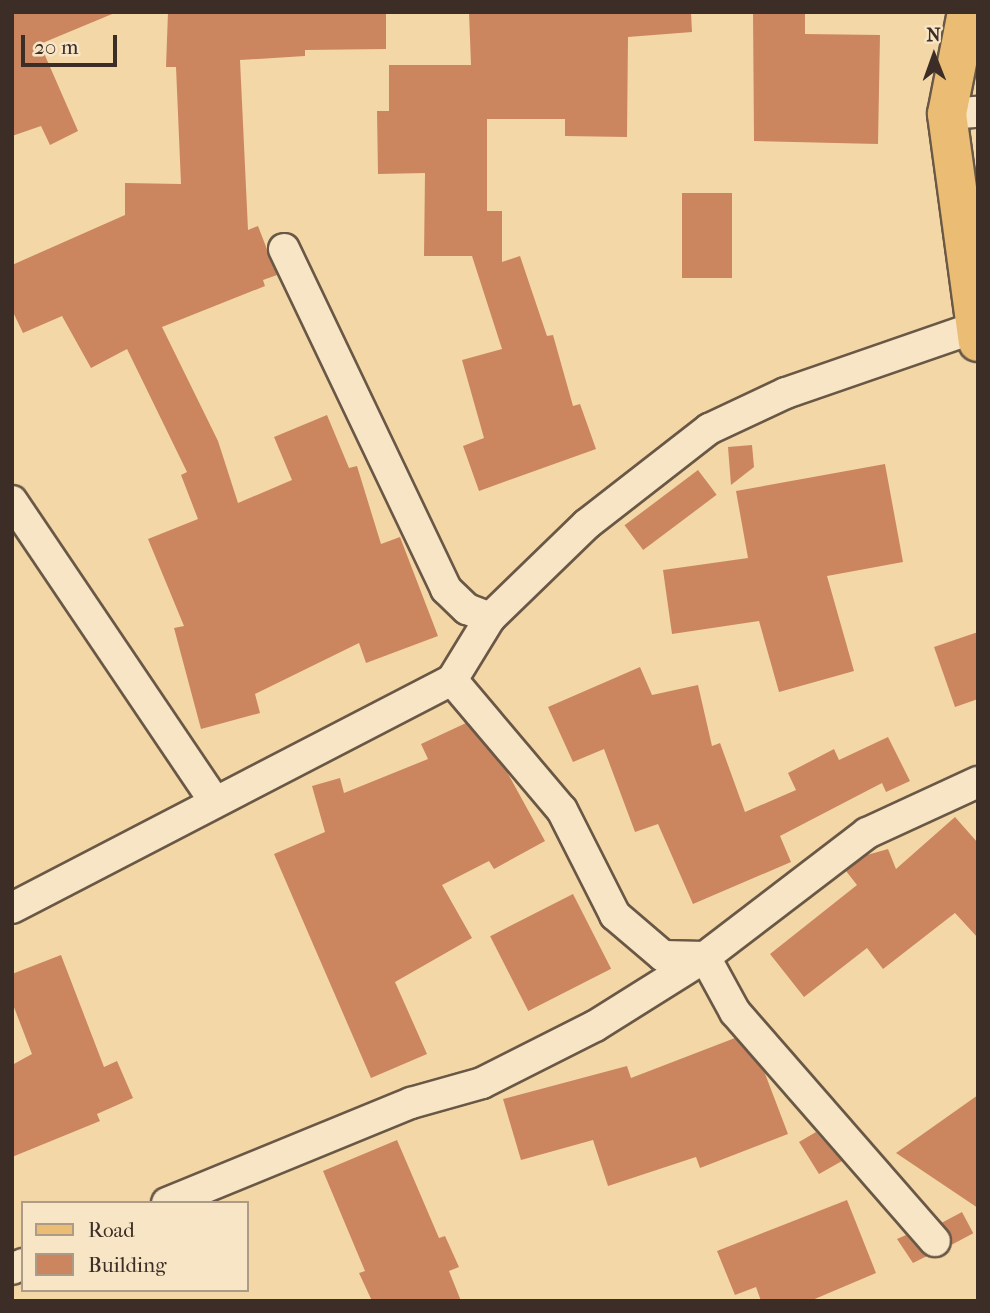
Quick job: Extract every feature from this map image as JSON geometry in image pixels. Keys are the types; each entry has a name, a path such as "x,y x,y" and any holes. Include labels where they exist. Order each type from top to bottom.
{"main road":[{"path":"967,12 962,113 976,335"}],"street":[{"path":"284,249 446,589 467,609 490,618"},
{"path":"12,908 452,680 490,618 587,524 709,429 786,393 976,335"},
{"path":"12,501 214,801"},
{"path":"452,680 562,810 615,915 663,956 705,957"},
{"path":"172,1201 323,1136 482,1083 595,1026 705,957 867,833 978,782"},
{"path":"705,957 735,1012 935,1241"}],"building":[{"path":"12,12 117,12 40,44 78,131 50,145 41,126 12,136"},
{"path":"168,12 386,12 386,49 305,50 305,56 240,60 248,230 258,226 277,275 263,280 265,286 162,327 218,441 238,503 292,480 274,437 327,415 349,468 357,466 381,544 400,537 438,636 366,663 359,643 255,694 260,713 201,729 174,628 184,626 148,539 198,519 181,475 187,472 127,349 91,368 62,316 23,333 12,310 12,265 125,215 125,183 181,184 176,67 166,67"},
{"path":"469,12 691,12 692,32 628,37 627,137 565,136 565,119 487,119 487,211 502,211 502,262 520,256 547,336 553,335 573,406 580,404 596,449 479,491 463,446 484,438 462,360 502,349 472,256 424,256 425,173 378,174 377,111 389,111 389,65 471,65"},
{"path":"753,12 805,12 805,34 880,35 878,144 754,141"},
{"path":"682,193 732,193 732,278 682,278"},
{"path":"752,445 754,467 731,485 728,447"},
{"path":"885,464 903,562 827,576 854,671 779,692 759,621 672,634 663,570 748,558 736,491"},
{"path":"698,470 717,495 643,550 625,525"},
{"path":"978,632 978,699 955,707 934,647"},
{"path":"640,667 652,695 698,685 712,746 720,743 745,812 796,790 788,773 834,749 839,760 888,737 910,781 886,792 882,783 780,836 791,862 693,904 658,824 635,832 604,749 573,762 548,707"},
{"path":"466,723 507,772 545,841 494,869 489,861 442,885 472,938 395,982 427,1054 371,1078 274,854 325,832 312,786 340,778 344,793 428,759 421,744"},
{"path":"955,817 978,843 978,938 955,913 883,969 867,948 804,997 770,954 857,885 846,871 867,855 888,849 896,869"},
{"path":"573,894 611,969 528,1011 490,936"},
{"path":"61,955 104,1067 117,1061 133,1098 97,1114 100,1121 12,1157 12,1065 32,1054 12,1002 12,974"},
{"path":"735,1038 764,1071 788,1134 700,1168 696,1157 608,1186 593,1140 521,1160 503,1099 627,1066 631,1078"},
{"path":"978,1095 978,1208 896,1153"},
{"path":"816,1132 842,1161 819,1174 799,1142"},
{"path":"397,1140 439,1238 445,1236 459,1267 449,1271 461,1301 372,1301 359,1273 365,1271 323,1171"},
{"path":"847,1200 876,1273 810,1301 761,1301 756,1287 735,1295 717,1251"},
{"path":"962,1212 973,1233 952,1244 941,1223"},
{"path":"906,1235 927,1256 913,1263 897,1239"}]}
